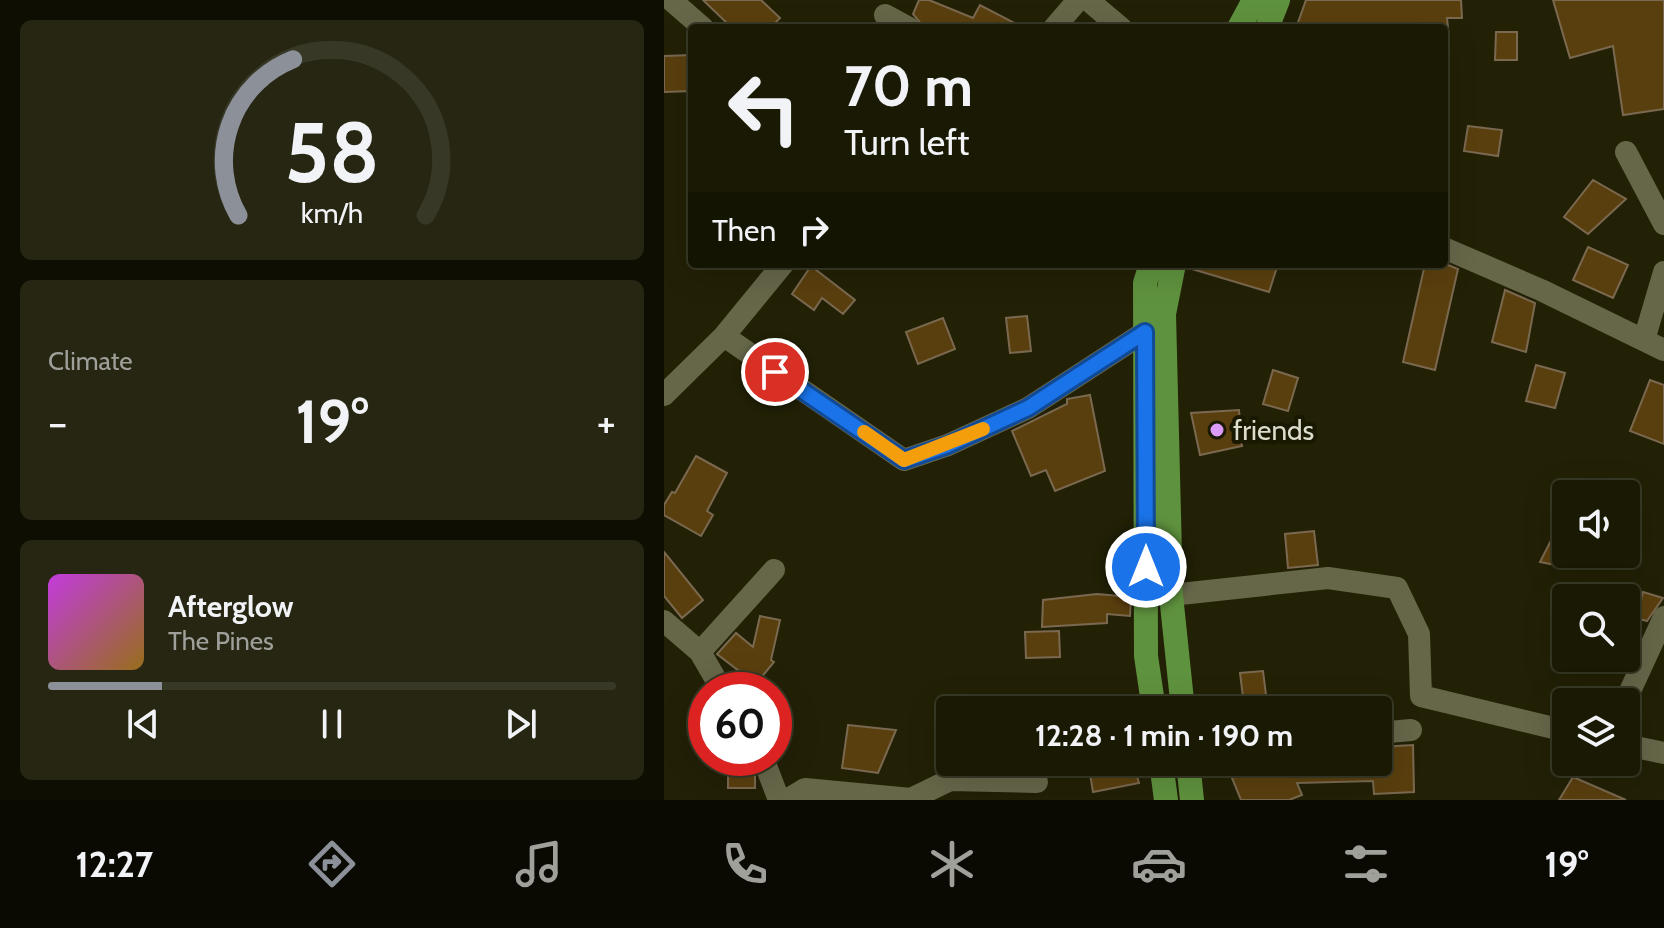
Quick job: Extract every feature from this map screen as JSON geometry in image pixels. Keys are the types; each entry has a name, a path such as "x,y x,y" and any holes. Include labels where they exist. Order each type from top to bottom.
{"main road":[{"path":"1241,24 1254,0"},
{"path":"1269,24 1278,0"},
{"path":"1150,268 1145,283 1146,656 1152,696"},
{"path":"1173,268 1164,314 1171,595 1182,696"},
{"path":"1163,776 1166,800"},
{"path":"1192,800 1193,776"}],"street":[{"path":"671,0 698,24"},
{"path":"1057,24 1078,0"},
{"path":"1088,0 1116,24"},
{"path":"885,15 902,24"},
{"path":"1626,152 1664,224"},
{"path":"1448,250 1541,290 1654,345 1664,272"},
{"path":"664,395 724,336 780,268"},
{"path":"724,336 904,460 948,445 1028,408 1145,332"},
{"path":"700,652 774,570"},
{"path":"1171,595 1328,578 1397,588 1419,634 1421,696 1552,728"},
{"path":"1631,688 1664,617"},
{"path":"664,621 700,652 712,672"},
{"path":"1392,732 1411,730"},
{"path":"1640,748 1664,753"},
{"path":"770,776 779,800"},
{"path":"787,800 805,789 911,799 950,780 1037,782"}],"building":[{"path":"703,0 761,0 780,18 774,24 728,24"},
{"path":"919,0 929,0 973,18 980,5 1016,24 921,24 913,14"},
{"path":"1306,0 1461,0 1462,18 1447,18 1448,24 1297,24"},
{"path":"1553,0 1664,0 1664,109 1623,115 1613,46 1570,58"},
{"path":"1496,32 1517,32 1517,60 1495,60"},
{"path":"688,55 688,91 664,92 664,56"},
{"path":"1468,126 1502,130 1498,156 1464,151"},
{"path":"1593,180 1626,199 1588,234 1564,217"},
{"path":"1588,247 1628,265 1613,298 1573,280"},
{"path":"1448,265 1458,269 1435,370 1403,362 1424,268 1448,268"},
{"path":"810,268 814,268 855,300 843,314 822,298 814,310 792,294"},
{"path":"1192,268 1277,268 1269,292"},
{"path":"1505,290 1535,303 1526,352 1492,342"},
{"path":"1027,316 1031,351 1010,353 1006,318"},
{"path":"943,318 955,349 918,364 906,332"},
{"path":"1536,365 1565,373 1555,408 1526,401"},
{"path":"1273,370 1298,378 1288,411 1263,404"},
{"path":"1650,380 1664,385 1664,444 1630,431"},
{"path":"1090,395 1105,471 1055,491 1046,470 1031,476 1012,431 1067,404 1067,399"},
{"name":"friends","path":"1239,410 1242,446 1200,455 1191,413"},
{"path":"696,456 727,473 707,511 713,515 701,536 664,515 664,505 672,492 675,493"},
{"path":"1314,531 1318,565 1288,568 1285,534"},
{"path":"1552,538 1552,564 1540,562"},
{"path":"664,552 703,600 682,618 664,596"},
{"path":"1643,592 1663,598 1647,621 1640,619"},
{"path":"1097,594 1131,597 1130,616 1107,614 1107,623 1042,627 1043,600"},
{"path":"760,616 780,620 771,660 774,662 766,672 740,672 717,654 736,633 753,647"},
{"path":"1059,631 1060,657 1026,658 1025,632"},
{"path":"1263,671 1266,696 1243,696 1240,673"},
{"path":"848,725 896,730 878,773 842,768"},
{"path":"1413,745 1414,792 1374,794 1373,781 1297,783 1302,795 1289,800 1241,800 1232,778 1392,776 1392,746"},
{"path":"728,776 755,776 755,788 728,788"},
{"path":"1090,776 1137,776 1139,783 1093,792"},
{"path":"1573,777 1626,800 1559,800"}],"slow traffic":[{"path":"864,432 904,460 983,429"}],"place":[{"name":"friends","path":"1217,430"}],"route":[{"path":"775,372 904,460 948,445 1028,408 1145,332 1146,567"}]}
